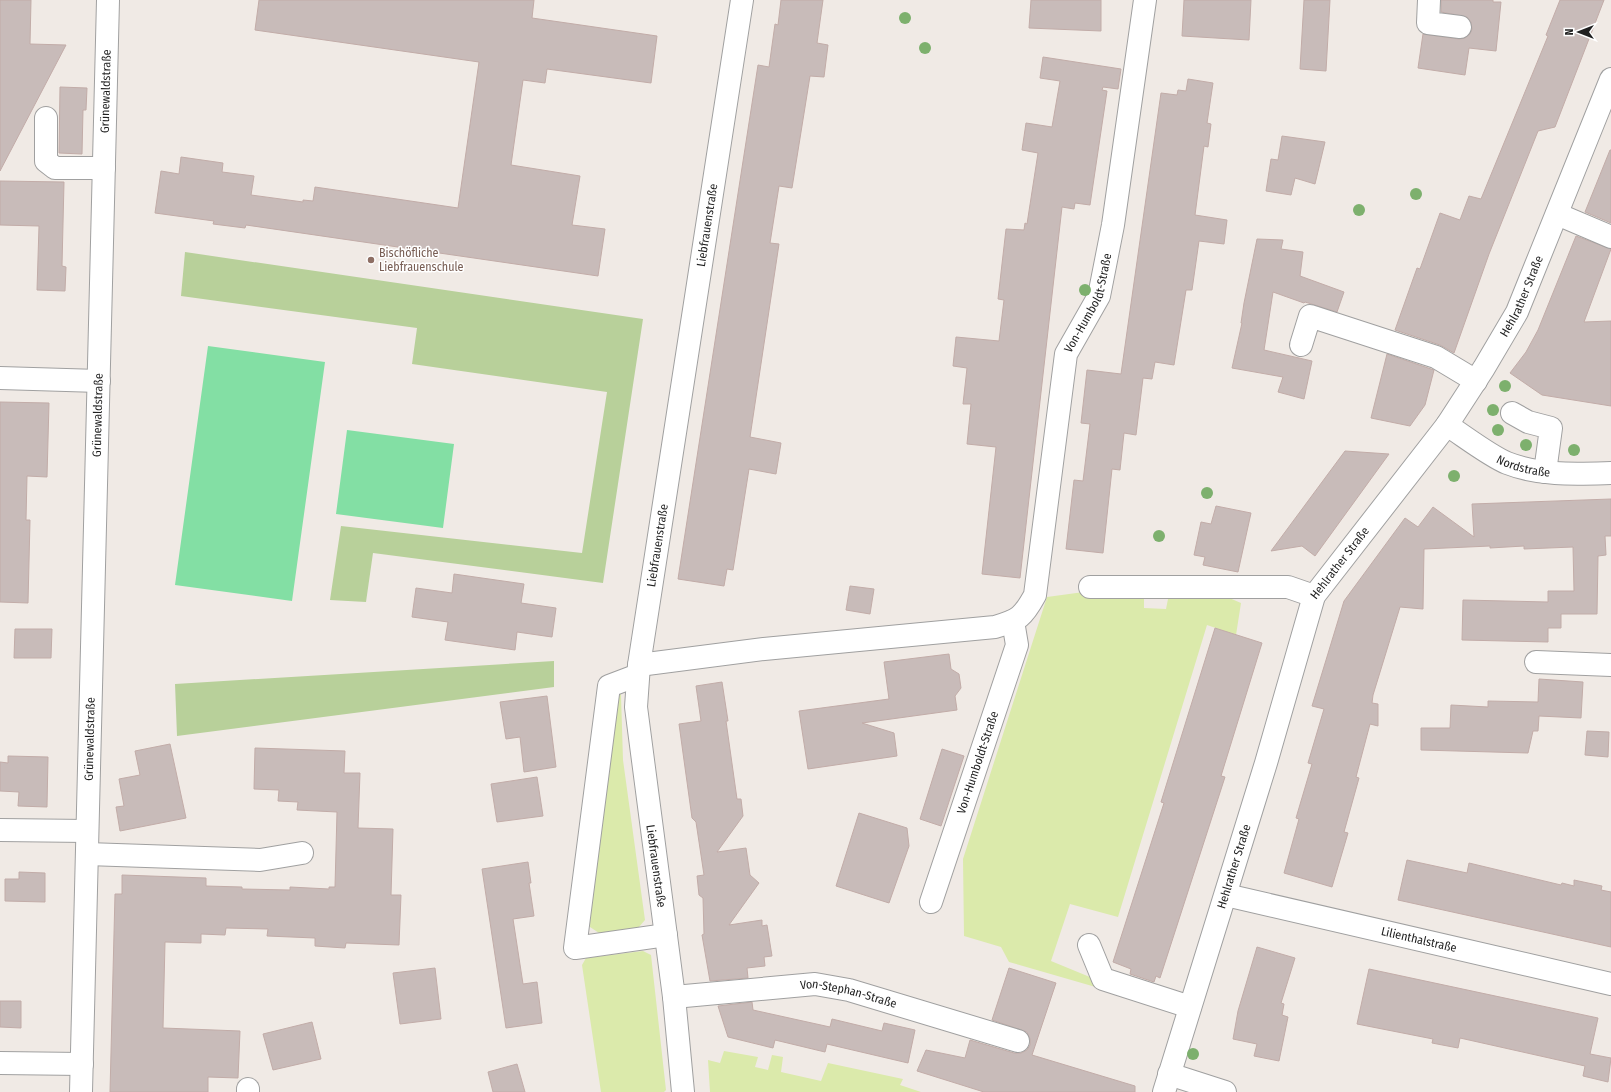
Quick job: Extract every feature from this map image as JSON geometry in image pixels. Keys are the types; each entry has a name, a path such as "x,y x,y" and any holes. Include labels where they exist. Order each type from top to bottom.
{"street":[{"name":"Grünewaldstraße","path":"81,1092 108,0"},
{"name":"Liebfrauenstraße","path":"683,1092 674,997 638,734 636,707 638,670 742,0"},
{"name":"Von-Humboldt-Straße","path":"666,935 575,948 609,686 638,670 764,649 995,627 1013,621 1026,612 1035,595 1066,354 1099,296 1113,225 1145,0"},
{"path":"1429,0 1428,23 1460,27"},
{"name":"Hehlrather Straße","path":"1167,1083 1226,895 1314,596 1447,425 1476,381 1517,312 1611,79"},
{"path":"46,118 46,162 55,168 104,168"},
{"path":"1557,214 1611,237"},
{"path":"1301,345 1310,316 1436,357 1476,381"},
{"path":"0,378 99,381"},
{"path":"1512,412 1528,422 1551,428 1545,472"},
{"name":"Nordstraße","path":"1447,425 1506,462 1545,472 1571,474 1611,473"},
{"path":"1090,587 1288,587 1314,596"},
{"name":"Von-Humboldt-Straße","path":"931,902 1017,645 1013,621"},
{"path":"1536,662 1611,665"},
{"path":"0,830 87,831"},
{"path":"87,854 260,860 302,853"},
{"name":"Lilienthalstraße","path":"1226,895 1611,984"},
{"path":"1089,945 1104,979 1190,1006"},
{"name":"Von-Stephan-Straße","path":"674,997 815,984 849,990 1018,1041"},
{"path":"0,1063 82,1064"},
{"path":"1167,1083 1225,1092"}],"green space":[{"path":"185,252 643,319 603,583 373,553 366,602 330,600 341,526 582,553 607,392 412,364 417,328 181,296"},
{"path":"208,346 325,362 292,601 175,585"},
{"path":"347,430 454,444 443,528 336,514"},
{"path":"1091,591 1144,598 1144,608 1166,609 1169,594 1227,597 1241,603 1236,635 1207,625 1118,917 1070,904 1051,961 1102,982 1099,988 1009,962 1001,947 964,936 963,859 1047,597"},
{"path":"554,661 554,687 177,736 175,684"},
{"path":"619,691 621,695 623,760 645,920 638,928 599,933 587,925"},
{"path":"643,951 651,955 666,1090 664,1092 601,1092 582,965 586,958"},
{"path":"724,1051 758,1057 755,1067 768,1070 772,1055 783,1057 781,1072 821,1081 828,1063 903,1079 900,1085 921,1092 710,1092 708,1060 720,1063"}],"building":[{"path":"0,0 31,0 30,44 66,45 0,171"},
{"path":"259,0 534,0 532,18 657,36 651,83 547,69 545,83 523,80 511,165 580,176 572,225 605,229 598,276 246,225 245,228 213,224 214,221 155,213 161,171 179,174 181,157 223,163 222,172 254,176 251,195 303,202 303,200 313,201 315,187 458,208 479,62 255,30"},
{"path":"781,0 823,0 817,43 828,45 824,77 810,76 792,188 779,186 770,243 779,244 750,437 781,443 776,474 749,469 733,570 727,569 724,586 678,579 758,65 769,67 775,24 778,25"},
{"path":"1031,0 1101,0 1101,31 1029,28"},
{"path":"1184,0 1251,0 1249,40 1182,36"},
{"path":"1304,0 1330,0 1326,71 1300,69"},
{"path":"1441,0 1493,0 1493,2 1501,2 1496,51 1469,48 1465,75 1418,68 1423,34 1459,39 1465,38 1470,34 1472,29 1471,22 1467,17 1441,12"},
{"path":"1560,0 1604,0 1555,127 1538,131 1489,254 1454,353 1440,345 1395,330 1417,268 1420,269 1440,213 1460,220 1469,196 1481,199 1548,36 1546,35"},
{"path":"1043,57 1121,69 1118,89 1103,87 1102,90 1107,91 1090,205 1075,203 1074,209 1062,207 1020,578 982,574 996,447 967,444 971,404 963,404 967,368 953,366 956,337 999,341 1004,300 998,299 1006,229 1024,230 1025,223 1027,224 1038,153 1022,150 1026,123 1052,127 1060,81 1040,78"},
{"path":"1188,79 1213,83 1207,123 1211,124 1208,147 1204,146 1195,215 1227,220 1224,244 1199,241 1192,290 1186,290 1174,365 1155,362 1152,379 1143,378 1136,435 1124,433 1120,470 1112,469 1103,553 1066,549 1074,480 1083,481 1090,424 1081,423 1087,370 1121,374 1161,93 1177,95 1178,90 1186,91"},
{"path":"60,87 87,88 86,110 83,110 82,154 59,153"},
{"path":"1282,136 1325,142 1315,184 1295,178 1291,195 1266,191 1271,159 1278,160"},
{"path":"1611,150 1611,223 1585,212"},
{"path":"0,181 64,182 62,266 66,267 65,291 37,290 39,226 0,225"},
{"path":"1576,236 1611,249 1584,322 1611,321 1611,406 1542,395 1510,373 1526,352 1538,330"},
{"path":"1257,239 1283,240 1281,249 1303,252 1300,276 1344,292 1337,312 1305,302 1304,303 1273,292 1264,350 1312,361 1304,399 1278,392 1283,377 1232,368 1242,323 1244,303"},
{"path":"1387,354 1434,370 1425,405 1410,426 1371,418"},
{"path":"0,402 49,403 47,477 27,476 26,520 30,520 28,603 0,602"},
{"path":"1345,451 1389,454 1315,556 1302,546 1271,551"},
{"path":"1611,499 1611,536 1605,536 1606,555 1598,556 1597,614 1561,614 1561,628 1548,628 1548,642 1462,640 1463,600 1548,602 1548,591 1574,591 1573,547 1524,549 1524,546 1490,548 1490,546 1424,549 1423,609 1400,607 1373,695 1372,703 1378,704 1378,726 1370,724 1356,777 1359,778 1344,832 1348,833 1332,887 1284,873 1299,819 1296,818 1312,764 1308,763 1324,709 1312,706 1344,601 1405,518 1418,527 1433,507 1474,537 1472,504"},
{"path":"1216,506 1251,513 1238,572 1203,565 1205,557 1194,555 1201,522 1211,524"},
{"path":"454,574 524,584 521,603 556,608 552,637 517,632 515,650 445,640 448,622 412,617 416,588 452,593"},
{"path":"850,586 874,589 870,614 846,610"},
{"path":"1215,628 1262,643 1221,776 1225,777 1160,978 1156,976 1154,982 1130,974 1131,969 1113,962 1164,803 1161,802"},
{"path":"15,629 52,629 51,658 14,658"},
{"path":"949,654 951,669 959,674 961,688 955,696 957,710 862,723 894,733 897,756 808,769 799,711 889,699 884,662"},
{"path":"1539,679 1583,682 1581,718 1539,716 1538,731 1533,731 1528,753 1421,750 1421,728 1450,728 1451,705 1488,707 1488,701 1538,702"},
{"path":"722,682 737,799 741,799 743,816 717,852 746,848 750,875 759,883 729,925 762,920 762,926 767,925 772,956 764,957 765,966 747,968 748,978 710,981 702,935 704,934 703,898 699,895 697,876 704,875 696,822 692,818 679,724 701,721 696,686"},
{"path":"547,696 556,767 524,772 520,737 506,739 500,702"},
{"path":"1587,731 1609,732 1608,757 1585,755"},
{"path":"170,744 186,818 120,831 116,807 124,806 119,779 140,775 135,751"},
{"path":"255,748 345,751 344,773 360,773 358,828 393,829 391,895 401,895 399,945 346,943 345,948 315,946 315,938 267,936 268,929 226,928 225,935 201,934 201,943 165,942 163,1028 240,1031 238,1078 208,1077 208,1092 110,1092 115,894 122,894 122,875 206,878 206,886 242,887 242,889 290,890 290,887 329,889 329,887 335,887 337,812 297,810 298,802 278,801 279,790 254,789"},
{"path":"942,749 964,756 941,826 920,819"},
{"path":"8,756 48,757 47,807 18,806 19,792 0,791 0,762 8,763"},
{"path":"537,777 543,816 497,822 491,784"},
{"path":"859,813 907,828 909,846 889,903 836,886"},
{"path":"1407,860 1467,873 1469,863 1561,885 1562,883 1574,886 1574,880 1602,886 1601,890 1611,892 1611,947 1398,900"},
{"path":"528,862 531,883 529,883 534,916 513,919 523,984 537,982 542,1023 506,1028 482,869"},
{"path":"19,872 45,873 45,902 5,901 5,879 19,879"},
{"path":"1257,947 1295,958 1281,1003 1284,1004 1282,1015 1288,1017 1279,1061 1254,1056 1257,1044 1233,1039 1238,1011"},
{"path":"435,968 441,1019 400,1024 393,973"},
{"path":"1009,968 1056,983 1032,1055 1135,1086 1135,1092 984,1092 917,1071 926,1050 965,1058 970,1040 1014,1053 1021,1053 1027,1050 1030,1045 1030,1039 1027,1032 992,1020"},
{"path":"1369,969 1598,1018 1590,1054 1611,1058 1608,1082 1583,1076 1585,1066 1460,1038 1458,1048 1432,1043 1433,1039 1357,1024"},
{"path":"0,1001 21,1001 21,1028 0,1027"},
{"path":"752,1002 753,1010 830,1027 832,1019 882,1031 884,1023 915,1030 908,1063 827,1044 825,1052 775,1040 773,1048 728,1037 718,1006"},
{"path":"312,1022 321,1059 273,1070 263,1034"},
{"path":"517,1064 525,1092 493,1092 488,1072"}],"place":[{"name":"Bischöfliche Liebfrauenschule","path":"371,260"}]}
